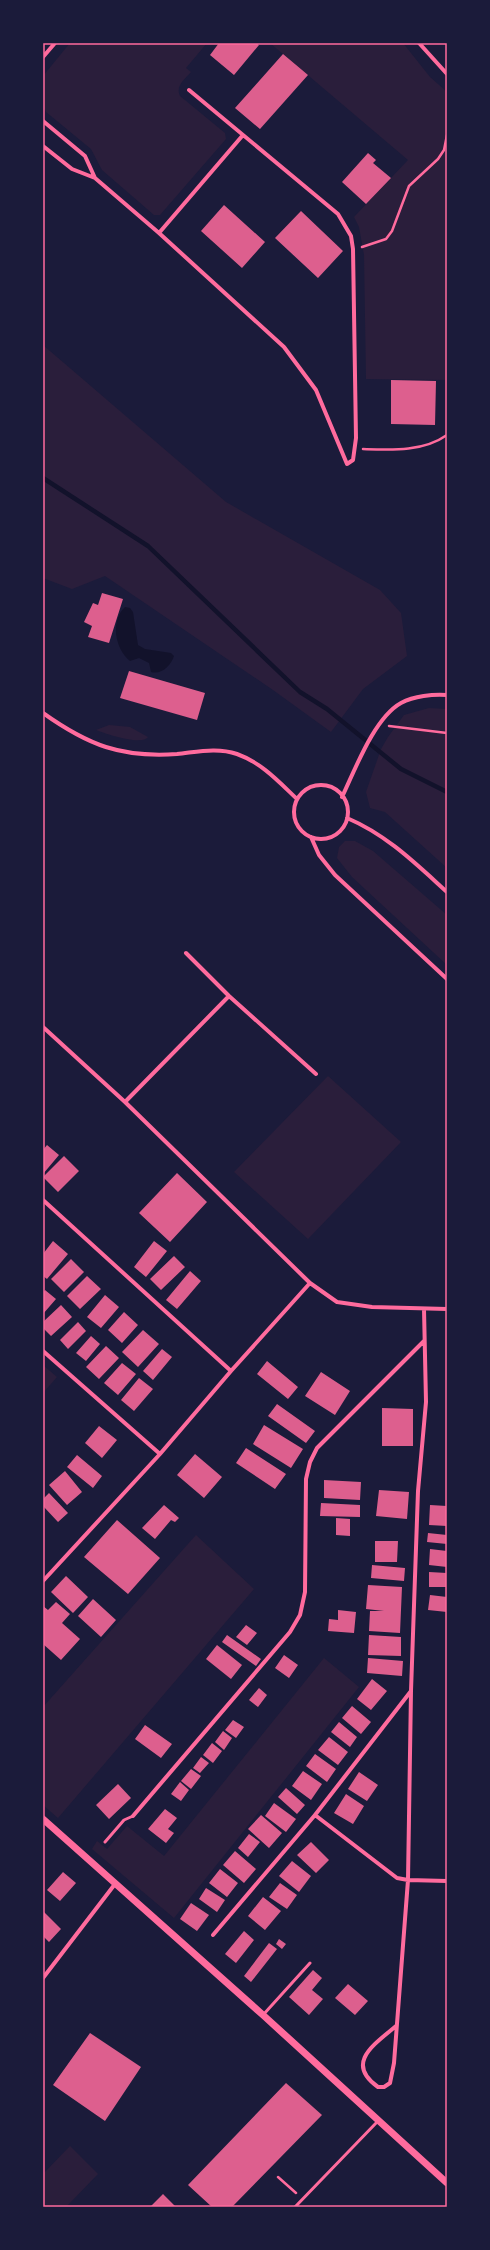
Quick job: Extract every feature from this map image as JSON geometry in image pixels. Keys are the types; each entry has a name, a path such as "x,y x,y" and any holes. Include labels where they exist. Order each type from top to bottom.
{"street":[{"path":"43,57 55,43"},
{"path":"419,43 447,74"},
{"path":"43,146 72,169 95,178 159,233 284,347 316,390 347,464 353,460 356,438 354,249 351,236 338,214 188,90"},
{"path":"43,121 85,156 95,178"},
{"path":"159,233 243,135"},
{"path":"342,797 364,752 388,713 401,703 416,697 447,695"},
{"path":"43,713 72,734 110,749 135,753 175,754 218,750 236,754 256,763 297,800"},
{"path":"323,786 337,791 346,803 347,818 340,832 334,836 319,839 312,837 299,828 296,822 295,807 297,800 308,789 323,786"},
{"path":"347,818 364,826 394,844 447,892"},
{"path":"312,837 319,855 335,875 447,979"},
{"path":"186,953 229,996 316,1074"},
{"path":"124,1102 229,996"},
{"path":"43,1027 124,1102 310,1283 337,1302 372,1307 447,1310"},
{"path":"43,1200 231,1371"},
{"path":"43,1581 160,1454 231,1371 310,1283"},
{"path":"396,2026 366,2054 362,2063 364,2073 378,2087 384,2087 390,2083 392,2076 408,1880 411,1691 418,1491 426,1402 424,1309"},
{"path":"133,1816 290,1632 300,1616 305,1592 306,1478 310,1462 317,1448 424,1340"},
{"path":"43,1351 160,1454"},
{"path":"213,1935 315,1815 411,1691"},
{"path":"315,1815 397,1878 408,1880 447,1881"},
{"path":"43,1819 263,2015 447,2183"},
{"path":"43,1978 115,1884"}],"lane":[{"path":"105,1842 124,1820 133,1816"},
{"path":"263,2015 310,1963"},
{"path":"295,2207 379,2120"}],"path":[{"path":"354,249 386,240 396,223 409,186 438,159 444,150 447,135"},
{"path":"354,448 411,449 441,439 447,435"},
{"path":"380,725 447,733"},
{"path":"278,2177 302,2199"}],"shaded area":[{"path":"70,43 207,43 186,68 191,72 181,83 179,92 180,96 225,133 226,139 160,215 154,215 102,170 91,149 46,112 43,105 43,76"},
{"path":"270,43 403,43 430,77 447,92 447,380 366,379 364,255 359,227 354,217 408,160"},
{"path":"43,345 226,502 380,590 401,613 407,656 363,689 331,732 273,690 105,576 72,589 43,578"},
{"path":"125,607 130,608 133,612 138,645 145,649 171,653 174,656 171,663 162,671 155,673 151,672 149,663 139,658 130,661 125,656 118,642 116,627 120,613"},
{"path":"429,708 447,709 447,868 385,812 370,808 366,792 381,749 404,715"},
{"path":"109,725 130,727 148,737 139,740 132,740 96,730"},
{"path":"345,841 355,841 373,851 447,915 447,965 352,877 337,858 339,847"},
{"path":"328,1076 401,1142 308,1239 234,1172"},
{"path":"43,1365 57,1377 43,1393"},
{"path":"196,1535 254,1589 58,1818 43,1805 43,1707"},
{"path":"324,1658 359,1687 174,1918 92,1849 97,1841 107,1849 127,1826 164,1856"},
{"path":"70,2146 98,2174 66,2207 44,2207 43,2174"}],"building":[{"path":"219,43 256,43 259,45 234,75 210,55"},
{"path":"283,54 308,75 260,129 235,108"},
{"path":"368,153 376,160 373,163 391,178 366,204 342,182"},
{"path":"224,205 265,242 242,268 201,231"},
{"path":"301,211 343,251 318,278 275,238"},
{"path":"391,380 436,381 435,425 391,424"},
{"path":"102,593 123,599 109,643 88,637 92,626 84,622 93,603 98,605"},
{"path":"129,671 205,693 197,720 120,698"},
{"path":"47,1145 59,1155 43,1174 43,1150"},
{"path":"64,1156 79,1171 58,1192 43,1177"},
{"path":"177,1173 207,1202 170,1242 139,1213"},
{"path":"53,1241 68,1254 47,1279 43,1276 43,1254"},
{"path":"154,1241 167,1251 146,1277 134,1267"},
{"path":"174,1256 185,1267 161,1290 150,1279"},
{"path":"71,1259 84,1272 64,1292 51,1279"},
{"path":"190,1271 201,1281 177,1309 166,1300"},
{"path":"87,1276 101,1289 80,1309 67,1296"},
{"path":"45,1290 56,1299 43,1314 43,1293"},
{"path":"105,1295 119,1307 101,1328 87,1317"},
{"path":"61,1305 72,1317 51,1336 43,1328 43,1322"},
{"path":"124,1312 138,1325 122,1343 108,1330"},
{"path":"78,1322 86,1331 68,1349 60,1340"},
{"path":"143,1330 159,1344 138,1367 122,1352"},
{"path":"91,1336 100,1344 86,1361 76,1353"},
{"path":"106,1346 119,1358 99,1379 86,1367"},
{"path":"162,1349 172,1357 153,1380 143,1371"},
{"path":"267,1361 298,1387 288,1399 257,1374"},
{"path":"122,1363 136,1374 118,1395 104,1383"},
{"path":"321,1372 350,1391 335,1415 305,1396"},
{"path":"139,1378 153,1389 134,1411 121,1400"},
{"path":"277,1404 315,1431 306,1443 268,1416"},
{"path":"382,1408 413,1409 413,1446 382,1446"},
{"path":"264,1425 303,1449 291,1468 253,1444"},
{"path":"99,1426 117,1440 102,1458 85,1443"},
{"path":"246,1448 286,1474 275,1489 236,1463"},
{"path":"195,1454 222,1477 204,1498 177,1475"},
{"path":"77,1455 102,1476 93,1488 67,1467"},
{"path":"65,1471 82,1492 67,1505 49,1485"},
{"path":"324,1480 361,1482 360,1500 324,1498"},
{"path":"379,1490 409,1492 407,1519 376,1516"},
{"path":"49,1493 68,1513 58,1522 43,1506 43,1499"},
{"path":"321,1503 360,1505 360,1517 320,1516"},
{"path":"164,1505 179,1518 175,1522 171,1520 155,1539 142,1528"},
{"path":"430,1505 447,1506 447,1526 429,1525"},
{"path":"336,1518 350,1519 350,1536 336,1535"},
{"path":"117,1520 160,1558 128,1594 84,1557"},
{"path":"428,1533 447,1535 447,1544 427,1542"},
{"path":"375,1541 398,1541 397,1562 375,1562"},
{"path":"430,1549 447,1551 447,1567 429,1565"},
{"path":"372,1565 405,1568 404,1581 371,1578"},
{"path":"429,1572 447,1573 447,1587 429,1587"},
{"path":"66,1576 88,1597 73,1613 51,1592"},
{"path":"368,1585 402,1587 400,1633 369,1631 370,1611 384,1611 366,1609"},
{"path":"430,1595 447,1597 447,1612 428,1610"},
{"path":"93,1599 116,1620 101,1637 78,1616"},
{"path":"56,1602 70,1614 62,1623 80,1639 61,1660 43,1644 43,1606 48,1610"},
{"path":"338,1610 356,1612 354,1633 328,1631 329,1619 338,1620"},
{"path":"246,1625 257,1633 247,1645 236,1637"},
{"path":"227,1635 261,1659 256,1666 222,1642"},
{"path":"369,1635 401,1637 401,1656 368,1655"},
{"path":"217,1645 242,1665 231,1679 206,1659"},
{"path":"284,1655 298,1665 289,1678 275,1668"},
{"path":"368,1658 403,1661 402,1676 367,1673"},
{"path":"372,1679 387,1691 371,1710 357,1699"},
{"path":"259,1688 267,1695 258,1707 249,1700"},
{"path":"352,1706 371,1722 361,1734 342,1718"},
{"path":"233,1720 244,1727 236,1738 225,1730"},
{"path":"339,1722 357,1737 350,1747 331,1732"},
{"path":"145,1725 172,1744 161,1758 135,1739"},
{"path":"223,1731 232,1738 224,1750 215,1742"},
{"path":"329,1737 348,1752 338,1765 318,1750"},
{"path":"212,1743 222,1751 213,1763 203,1755"},
{"path":"315,1754 336,1769 327,1782 306,1766"},
{"path":"201,1757 209,1763 200,1773 193,1768"},
{"path":"191,1769 201,1776 191,1789 181,1781"},
{"path":"303,1771 322,1784 311,1800 292,1786"},
{"path":"359,1772 378,1785 367,1801 348,1789"},
{"path":"180,1782 189,1790 181,1801 171,1794"},
{"path":"118,1784 131,1798 109,1819 96,1805"},
{"path":"286,1788 305,1805 297,1814 278,1797"},
{"path":"346,1794 364,1806 353,1824 334,1813"},
{"path":"274,1803 296,1819 286,1832 265,1816"},
{"path":"165,1809 177,1818 168,1829 174,1833 166,1843 148,1829"},
{"path":"261,1815 282,1833 269,1848 248,1829"},
{"path":"249,1834 260,1842 248,1857 238,1848"},
{"path":"311,1842 329,1860 316,1873 297,1855"},
{"path":"235,1851 256,1869 244,1883 223,1865"},
{"path":"292,1861 311,1876 299,1892 279,1876"},
{"path":"220,1869 238,1883 227,1897 209,1883"},
{"path":"63,1872 76,1883 60,1901 47,1890"},
{"path":"280,1883 297,1895 287,1909 269,1897"},
{"path":"206,1888 225,1900 217,1912 199,1899"},
{"path":"263,1897 281,1911 265,1930 248,1916"},
{"path":"191,1903 209,1915 197,1931 180,1919"},
{"path":"43,1911 61,1929 49,1942 43,1936"},
{"path":"244,1931 254,1940 236,1963 225,1954"},
{"path":"279,1939 286,1944 282,1949 276,1944"},
{"path":"269,1943 277,1949 251,1982 244,1976"},
{"path":"313,1970 322,1978 312,1990 323,1999 309,2015 289,1997"},
{"path":"348,1984 368,2001 355,2015 335,1998"},
{"path":"90,2033 141,2067 105,2121 53,2085"},
{"path":"286,2083 322,2115 232,2207 212,2207 188,2185"},
{"path":"163,2194 176,2207 150,2207"}],"waterway":[{"path":"43,478 148,546 300,692 327,709 401,769 447,792"}]}
